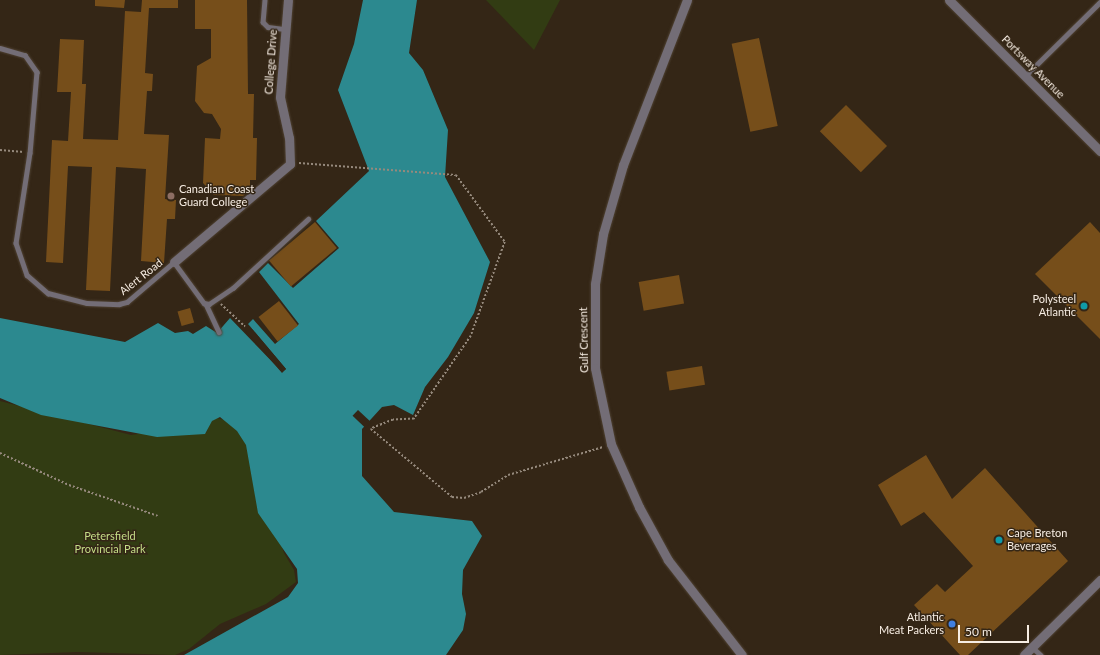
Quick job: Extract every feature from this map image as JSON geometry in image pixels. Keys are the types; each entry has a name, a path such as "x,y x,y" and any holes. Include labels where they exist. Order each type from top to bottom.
{"street":[{"name":"College Drive","path":"174,262 290,164 289,134 280,98 288,0"},
{"name":"Gulf Crescent","path":"687,0 624,165 599,256 595,284 595,361 599,397 611,444 639,507 668,560 742,655"},
{"name":"Portsway Avenue","path":"949,0 1100,151"},
{"path":"1024,655 1100,580"}],"lane":[{"path":"265,0 263,22 268,27 286,29"},
{"path":"1025,76 1100,2"},
{"name":"Alert Road","path":"0,48 25,55 36,69 30,153 16,246 24,270 40,289 77,302 119,304 127,302 174,262 206,304 219,332"},
{"path":"206,304 217,300 308,219"},
{"path":"1032,647 1041,655"}],"path":[{"path":"0,150 30,153"},
{"path":"343,166 456,175 506,242 471,336 414,419 393,420 371,429 452,497 464,498 481,492 508,475 611,444"},
{"path":"217,300 246,326"},
{"path":"0,453 69,485 158,516"}],"green space":[{"path":"486,0 560,0 534,50"},
{"name":"Petersfield Provincial Park","path":"0,401 131,435 161,431 206,433 211,421 217,418 225,420 245,438 284,553 294,570 296,582 266,604 220,624 189,649 175,655 78,652 0,655"}],"water":[{"path":"363,0 417,0 409,53 423,70 448,130 445,177 490,262 474,313 448,357 425,387 413,415 394,405 382,407 362,429 362,476 394,512 472,521 482,536 463,570 462,594 466,614 463,630 446,655 184,655 288,597 298,583 297,569 258,513 246,445 237,431 220,417 212,421 205,434 157,437 41,415 0,398 0,318 125,342 158,323 175,333 188,331 193,334 206,326 217,333 230,318 282,372 286,369 248,324 253,319 275,344 299,324 259,272 268,263 293,288 339,248 316,221 369,171 338,90 354,44"}],"pier":[{"path":"248,324 286,369 282,373 243,328 282,370"},
{"path":"358,410 371,422 366,428 353,416"}],"building":[{"path":"95,0 125,0 124,8 95,6"},
{"path":"142,0 178,0 178,8 149,8 145,73 153,74 152,91 147,91 144,134 169,135 165,199 176,200 175,219 167,219 164,263 141,261 146,169 116,167 110,291 86,290 92,167 68,166 63,263 46,262 52,140 68,141 71,92 57,92 60,39 84,40 82,84 86,84 83,139 118,140 125,11 141,12"},
{"path":"195,0 247,0 248,94 254,94 253,138 257,138 256,180 250,180 250,190 243,196 214,195 203,183 205,138 220,139 221,129 212,114 204,113 195,101 197,66 211,58 211,29 195,29"},
{"path":"759,38 778,126 750,132 732,44"},
{"path":"846,105 887,146 861,172 820,131"},
{"path":"315,222 337,248 291,287 269,261"},
{"name":"Polysteel Atlantic","path":"1090,222 1100,233 1100,339 1035,274"},
{"path":"679,275 684,304 644,311 639,282"},
{"path":"279,301 298,325 278,341 259,317"},
{"path":"190,308 194,322 182,326 178,312"},
{"path":"702,366 705,385 669,390 666,372"},
{"name":"Cape Breton Beverages","path":"926,455 952,499 985,468 1068,561 968,655 960,655 914,605 937,584 945,592 973,566 924,512 901,526 878,485"}],"place":[{"name":"Canadian Coast Guard College","path":"171,196"},
{"name":"Polysteel Atlantic","path":"1084,306"},
{"name":"Cape Breton Beverages","path":"999,540"},
{"name":"Atlantic Meat Packers","path":"952,624"}]}
